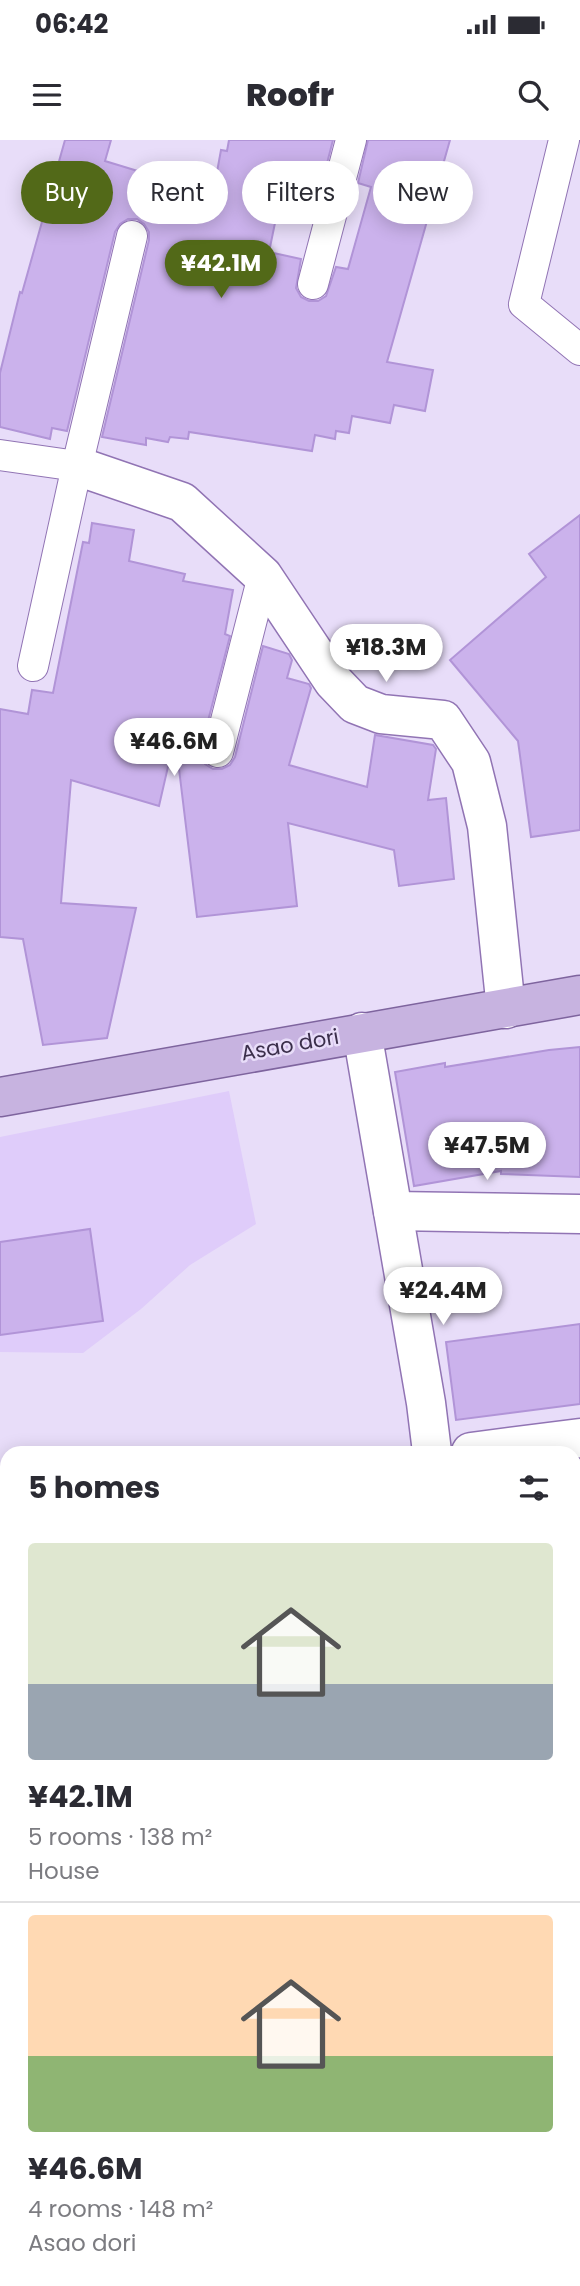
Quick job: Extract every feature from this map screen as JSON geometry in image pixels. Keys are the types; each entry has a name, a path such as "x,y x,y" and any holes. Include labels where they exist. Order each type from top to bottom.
{"main road":[{"name":"Asao dori","path":"0,1097 580,995"}],"street":[{"path":"77,466 182,502 262,576 333,681 355,704 382,714 443,720 471,762 487,826 506,1009"},
{"path":"362,1032 431,1446"},
{"path":"393,1211 580,1214"},
{"path":"518,1446 580,1438"}],"lane":[{"path":"313,284 351,140"},
{"path":"564,140 524,304 580,350"},
{"path":"33,666 132,236"},
{"path":"0,455 77,466"},
{"path":"218,752 262,576"}],"shaded area":[{"path":"229,1091 256,1224 190,1265 141,1309 83,1353 0,1352 0,1137"}],"building":[{"path":"65,140 111,140 105,161 59,161"},
{"path":"229,140 333,140 328,161 242,161 242,224 275,224 269,252 301,259 296,288 301,297 318,301 326,296 336,267 348,269 371,187 359,183 368,140 450,140 444,161 373,161 373,224 426,224 387,362 433,370 425,411 394,405 390,423 352,416 349,433 336,431 335,439 315,435 312,451 189,432 188,439 170,437 168,442 146,438 146,445 102,437 149,232 144,224 228,224 228,161 219,161 221,150 227,151"},
{"path":"113,163 127,168 127,220 115,232 67,431 52,428 50,439 0,427 0,373 20,292 22,293 41,224 113,224"},
{"path":"580,515 580,830 531,837 518,741 450,660 546,577 529,554"},
{"path":"92,523 134,530 129,561 185,574 183,581 233,590 225,634 230,636 201,748 205,764 213,769 222,769 230,765 235,757 263,646 289,654 292,660 287,678 309,684 311,688 289,765 367,787 375,735 433,745 436,749 428,800 446,798 454,879 399,886 394,850 288,823 297,906 197,917 175,736 159,806 71,780 61,903 136,908 107,1038 43,1045 23,939 0,937 0,709 28,714 32,690 53,693 83,542 89,543"},
{"path":"580,1047 580,1177 501,1174 501,1171 414,1186 395,1072 445,1063 445,1067"},
{"path":"90,1229 103,1321 0,1335 0,1242"},
{"path":"580,1324 580,1404 456,1420 446,1342"}]}
